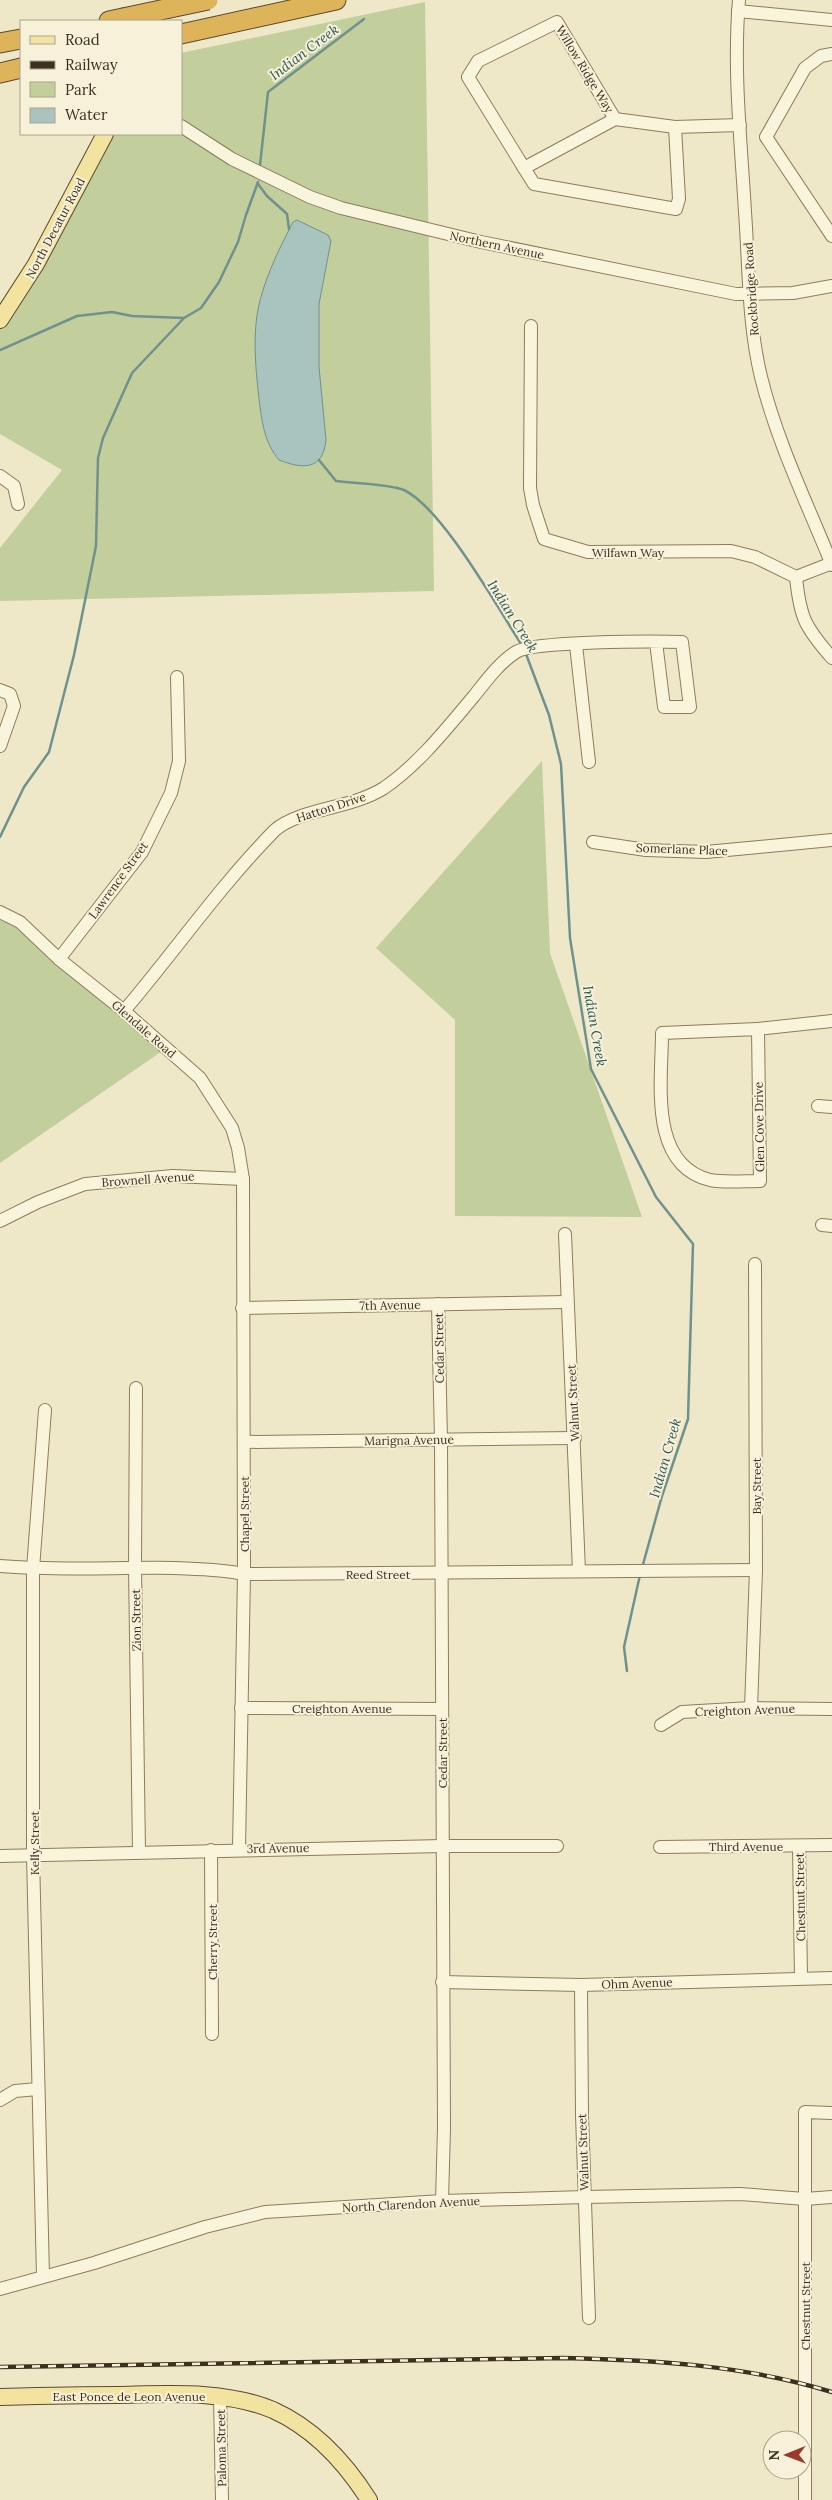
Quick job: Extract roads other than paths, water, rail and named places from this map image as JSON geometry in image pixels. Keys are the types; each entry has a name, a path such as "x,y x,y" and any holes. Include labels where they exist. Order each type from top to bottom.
{"highway":[{"path":"116,20 208,0"},
{"path":"182,34 336,0"},
{"path":"0,43 20,39"},
{"path":"0,73 20,68"}],"main road":[{"path":"167,20 177,0"},
{"name":"North Decatur Road","path":"0,320 36,264 104,135"},
{"name":"East Ponce de Leon Avenue","path":"0,2397 151,2394 220,2396 273,2410 299,2425 340,2459 369,2500"}],"street":[{"path":"739,6 832,20"},
{"name":"Rockbridge Road","path":"739,6 737,54 740,125 750,295 756,350 768,400 784,448 832,563"},
{"name":"Willow Ridge Way","path":"615,119 557,22 478,61 468,78 534,184 676,209 679,199 675,127"},
{"path":"832,54 821,56 805,68 766,137 832,236"},
{"name":"Willow Ridge Way","path":"524,168 615,119 675,127 740,125"},
{"name":"Northern Avenue","path":"182,127 260,174 310,197 341,208 480,242 750,295 815,291 832,286"},
{"name":"Wilfawn Way","path":"531,326 530,488 533,505 544,538 588,552 731,551 755,557 796,577"},
{"path":"0,476 14,486 18,504"},
{"path":"832,563 796,577 802,618 813,636 832,658"},
{"name":"Hatton Drive","path":"124,1011 171,955 222,886 275,830 285,822 366,798 385,787 442,734 496,669 517,651 543,646 656,642 682,642 690,707 664,707 656,642"},
{"path":"576,645 589,762"},
{"name":"Lawrence Street","path":"59,959 142,852 171,793 179,761 177,677"},
{"path":"0,746 14,706 5,692"},
{"name":"Somerlane Place","path":"593,842 646,850 706,852 832,840"},
{"name":"Glendale Road","path":"0,912 20,922 59,959 124,1011 200,1078 232,1128 238,1148 243,1179"},
{"name":"Glen Cove Drive","path":"758,1029 760,1180 722,1182 709,1179 696,1174 677,1159 666,1138 662,1033 758,1029 832,1021"},
{"path":"818,1106 832,1107"},
{"name":"Brownell Avenue","path":"0,1221 38,1202 85,1184 173,1176 243,1179"},
{"name":"Chapel Street","path":"238,1849 244,1574 243,1179"},
{"name":"Walnut Street","path":"565,1234 575,1438 579,1572"},
{"name":"Bay Street","path":"750,1708 756,1570 755,1264"},
{"name":"7th Avenue","path":"242,1308 567,1302"},
{"name":"Cedar Street","path":"438,1304 441,1440 444,2128 442,2202"},
{"name":"Zion Street","path":"136,1388 135,1567 139,1852"},
{"name":"Kelly Street","path":"43,2276 34,1855 34,1569 45,1410"},
{"name":"Marigna Avenue","path":"244,1442 575,1438"},
{"name":"Reed Street","path":"0,1566 34,1569 135,1567 226,1570 244,1574 441,1574 756,1570"},
{"name":"Creighton Avenue","path":"241,1708 442,1709"},
{"name":"Creighton Avenue","path":"661,1724 682,1712 750,1708 832,1709"},
{"name":"3rd Avenue","path":"0,1856 238,1849 557,1846"},
{"name":"Chestnut Street","path":"799,1846 802,1978"},
{"name":"Third Avenue","path":"660,1847 832,1846"},
{"name":"Cherry Street","path":"211,1850 212,2034"},
{"name":"Ohm Avenue","path":"442,1982 581,1985 832,1978"},
{"name":"Walnut Street","path":"581,1985 584,2197 590,2318"},
{"path":"0,2100 15,2090 38,2089"},
{"name":"Chestnut Street","path":"805,2500 805,2112 832,2113"},
{"name":"North Clarendon Avenue","path":"0,2289 103,2260 205,2227 265,2212 442,2202 584,2197 740,2194 805,2199 832,2197"},
{"name":"Paloma Street","path":"220,2396 222,2500"}],"water":[{"path":"297,220 328,235 331,241 319,304 319,367 326,440 321,457 310,465 303,466 279,460 267,439 259,399 255,346 259,303 271,267 293,222"}],"waterway":[{"name":"Indian Creek","path":"260,165 268,92 364,19"},
{"path":"0,837 24,787 49,752 74,655 96,546 98,458 103,438 132,373 184,318 201,308 219,282 238,242 258,182"},
{"name":"Indian Creek","path":"258,184 267,196 287,214 289,229"},
{"path":"0,350 77,316 112,312 132,316 184,318"},
{"name":"Indian Creek","path":"319,460 336,481 398,488 419,501 452,537 523,647"},
{"name":"Indian Creek","path":"526,654 549,715 561,764 570,938 591,1069 656,1197 693,1244 688,1419 662,1496 642,1568"},
{"name":"Indian Creek","path":"627,1671 624,1647 640,1575"}],"railway":[{"path":"0,2367 597,2359 665,2363 732,2370 799,2383 832,2392"}]}
